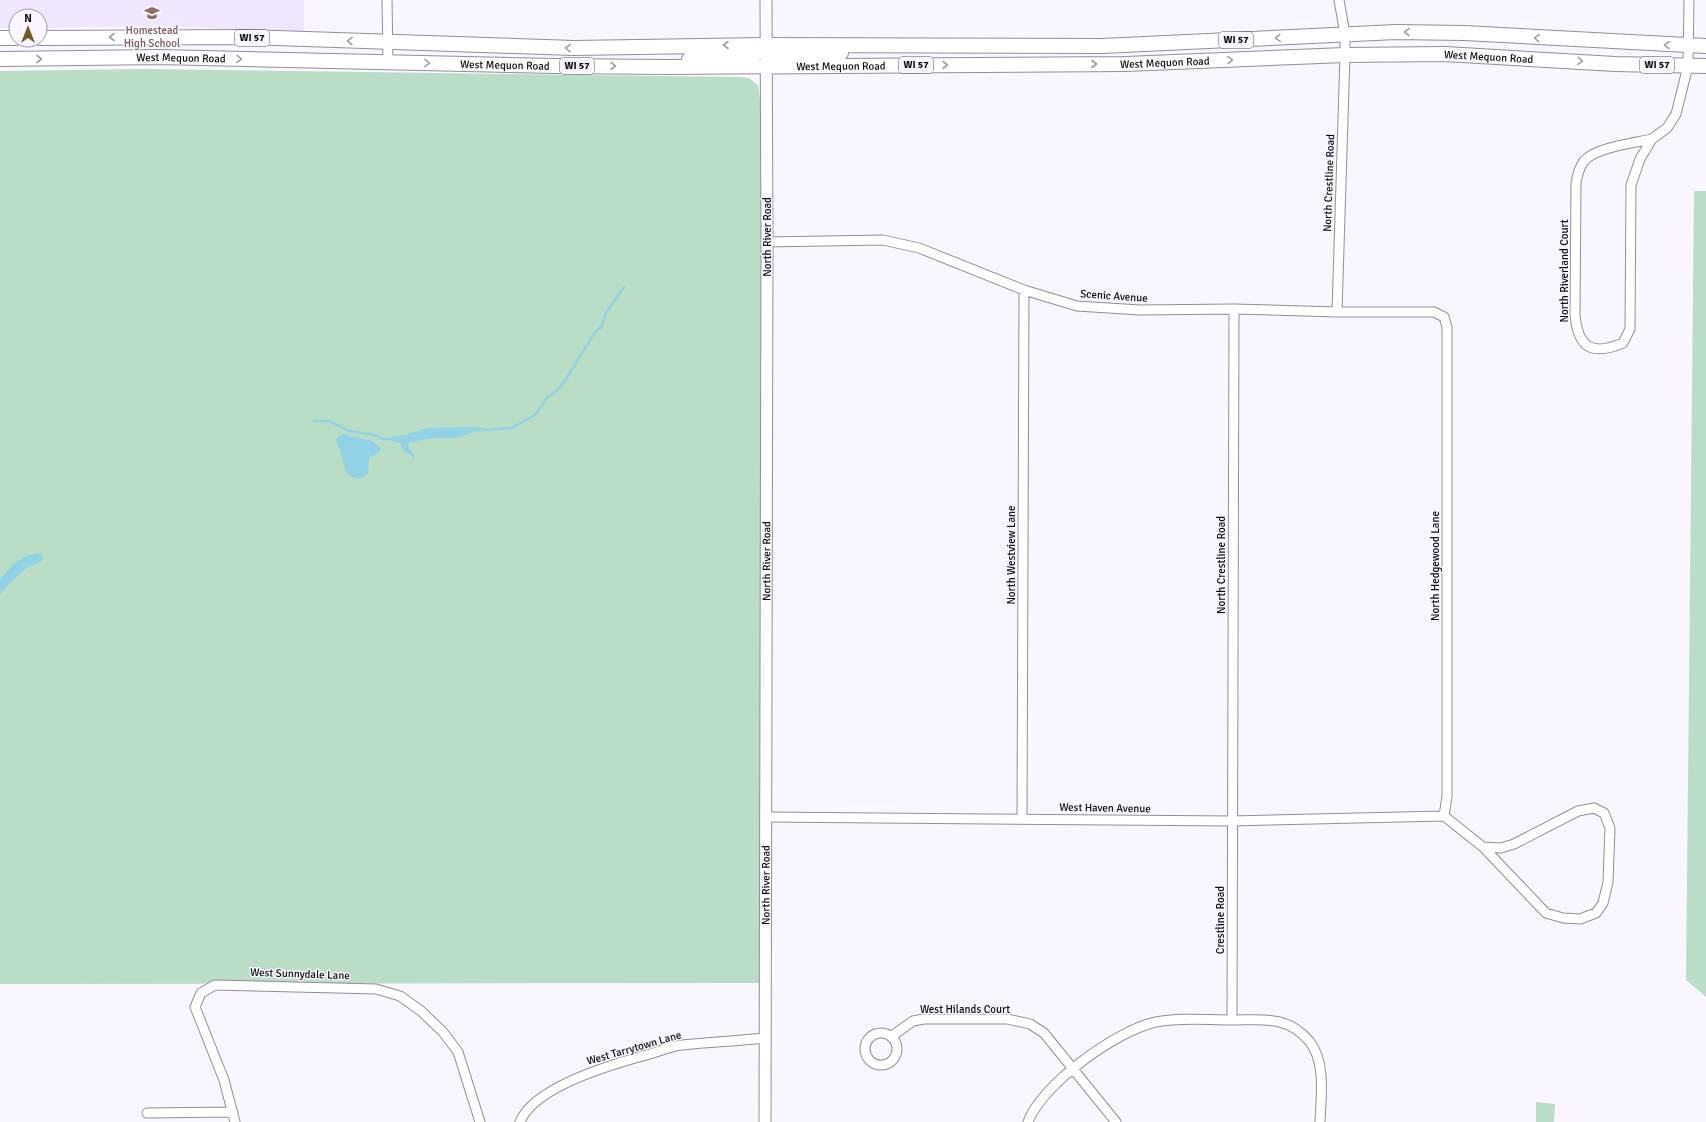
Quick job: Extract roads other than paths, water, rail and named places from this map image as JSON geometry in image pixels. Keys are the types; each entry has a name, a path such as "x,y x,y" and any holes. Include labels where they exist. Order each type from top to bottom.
{"main road":[{"name":"West Mequon Road","path":"48,38 243,37 574,48 765,45 1120,46 1396,32 1464,33 1706,46"},
{"path":"667,67 687,59 751,55 760,51 765,45"},
{"path":"766,65 772,58 782,55 821,55 843,52 873,45"},
{"name":"West Mequon Road","path":"0,59 159,57 667,67 766,65 1126,64 1345,55 1445,54 1615,64 1706,66"}],"street":[{"path":"387,0 389,42 388,62"},
{"name":"North River Road","path":"765,1122 767,242 766,0"},
{"name":"North Crestline Road","path":"1337,312 1345,55 1345,34 1338,0"},
{"name":"North Riverland Court","path":"1652,139 1595,153 1584,161 1578,173 1576,184 1576,332 1581,341 1592,349 1602,350 1623,343 1630,329 1631,185 1640,158 1652,139 1667,128 1676,114 1679,95 1688,66 1689,0"},
{"name":"Scenic Avenue","path":"767,242 883,240 919,248 1024,290 1077,306 1140,310 1234,309 1337,312 1434,312 1444,317"},
{"name":"North Westview Lane","path":"1022,819 1024,290"},
{"name":"North Crestline Road","path":"1232,821 1234,309"},
{"name":"North Hedgewood Lane","path":"1444,317 1447,327 1447,796 1444,816"},
{"path":"1444,816 1483,847 1546,913 1563,918 1580,919 1596,913 1603,903 1608,882 1610,828 1604,813 1594,808 1578,811 1514,844 1501,848 1483,847"},
{"name":"West Haven Avenue","path":"766,817 1232,821 1444,816"},
{"name":"Crestline Road","path":"1232,821 1232,1020"},
{"name":"West Sunnydale Lane","path":"233,1112 224,1080 194,1007 201,993 215,985 376,989 400,996 421,1011 444,1032 458,1052 480,1122"},
{"name":"West Hilands Court","path":"892,1036 913,1020 1007,1019 1030,1024 1044,1033 1116,1122"},
{"path":"1028,1122 1031,1112 1051,1087 1073,1068 1118,1039 1137,1029 1155,1022 1183,1019 1271,1019 1290,1026 1310,1043 1319,1061 1320,1122"},
{"name":"West Tarrytown Lane","path":"520,1122 523,1115 540,1099 576,1078 676,1046 765,1038"},
{"path":"147,1114 233,1112 235,1122"}],"water":[{"path":"428,428 484,428 485,430 476,431 457,438 431,438 409,443 408,446 415,457 414,458 403,450 400,443 389,440 392,436 401,436"},
{"path":"344,434 372,441 381,448 379,453 369,458 368,474 361,479 350,476 345,469 342,455 336,441 338,436"},
{"path":"38,553 43,556 42,560 24,570 0,594 0,580 13,564 26,556"}],"waterway":[{"path":"485,430 511,428 535,415 547,398 564,382 595,332 601,327 606,313 624,287"},
{"path":"314,421 329,421 349,431 375,435 382,439 389,439"}],"place":[{"name":"Homestead High School","path":"152,13"}]}
